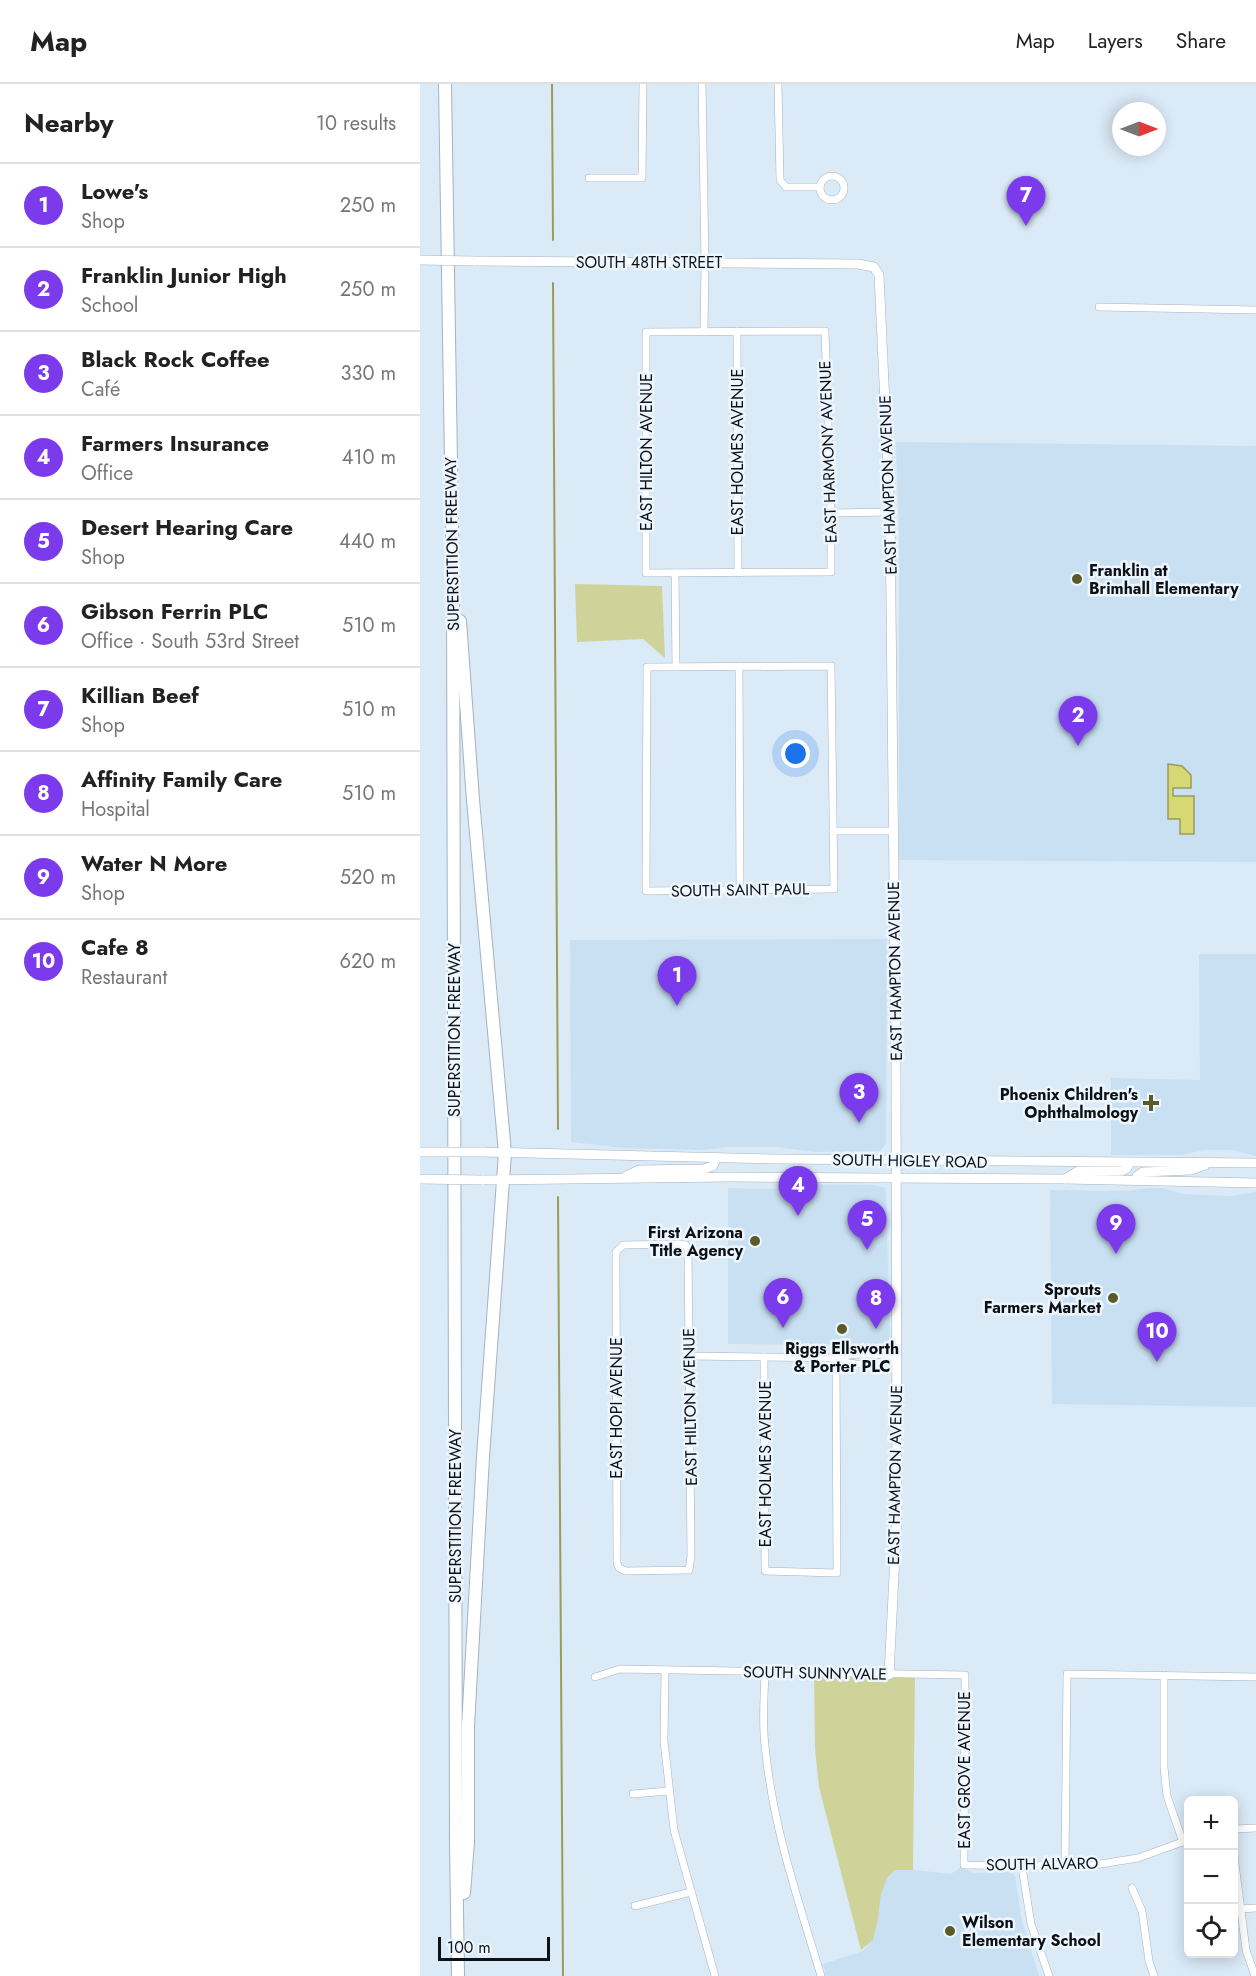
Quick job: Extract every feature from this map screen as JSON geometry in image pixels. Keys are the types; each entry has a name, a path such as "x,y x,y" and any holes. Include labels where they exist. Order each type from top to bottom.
{"highway":[{"name":"SUPERSTITION FREEWAY","path":"446,84 445,142 453,588 458,1976"},
{"path":"453,588 459,604 473,800 505,1153 483,1457 468,1726 468,1842 458,1951"}],"main road":[{"name":"SOUTH 48TH STREET","path":"420,260 866,264 877,269"},
{"name":"EAST HAMPTON AVENUE","path":"877,269 881,286 890,512 896,1161 897,1515 889,1675"},
{"name":"SOUTH HIGLEY ROAD","path":"420,1152 896,1161 1256,1163"},
{"path":"618,1179 639,1170 704,1169 713,1166 716,1158"},
{"path":"1065,1179 1078,1171 1122,1171 1130,1163"},
{"path":"1137,1180 1137,1176 1143,1172 1191,1170 1210,1163"},
{"name":"SOUTH HIGLEY ROAD","path":"420,1179 896,1178 1256,1183"}],"street":[{"path":"589,178 642,178 643,84"},
{"path":"702,84 704,331 737,331"},
{"path":"778,84 780,180 791,188 820,187"},
{"path":"1099,307 1256,310"},
{"name":"EAST HILTON AVENUE","path":"675,573 646,573 646,332 704,331"},
{"name":"EAST HARMONY AVENUE","path":"737,331 825,331 831,513 831,572 738,573"},
{"name":"EAST HOLMES AVENUE","path":"737,331 738,573"},
{"path":"831,513 890,512"},
{"path":"738,573 675,573 676,667 831,666 833,831 893,831"},
{"path":"739,666 740,891"},
{"name":"SOUTH SAINT PAUL","path":"676,667 647,667 646,891 834,889 833,831"},
{"name":"EAST HILTON AVENUE","path":"618,1248 623,1245 686,1245 688,1250 691,1556 689,1570"},
{"name":"EAST HOPI AVENUE","path":"618,1248 616,1252 617,1563 619,1568 626,1571 689,1570"},
{"path":"689,1356 836,1358 884,1354 896,1357"},
{"path":"868,1355 868,1364"},
{"name":"EAST HOLMES AVENUE","path":"764,1357 765,1571 837,1572 836,1358"},
{"path":"836,1358 846,1363 884,1364 896,1357"},
{"name":"SOUTH SUNNYVALE","path":"595,1677 620,1669 965,1676"},
{"path":"664,1670 664,1742 674,1830 715,1976"},
{"path":"765,1672 763,1708 765,1752 772,1801 782,1844 821,1976"},
{"path":"1065,1866 1067,1674 1256,1677"},
{"path":"1164,1675 1164,1767 1167,1796 1184,1836"},
{"name":"EAST GROVE AVENUE","path":"964,1865 965,1676"},
{"path":"633,1794 669,1791"},
{"path":"1238,1829 1256,1828"},
{"name":"SOUTH ALVARO","path":"964,1865 1088,1866 1138,1858 1184,1842"},
{"path":"1022,1867 1031,1924 1048,1976"},
{"path":"1132,1888 1142,1911 1149,1961 1154,1976"},
{"path":"635,1906 691,1892"},
{"path":"1238,1894 1246,1950 1255,1976"},
{"path":"1240,1909 1256,1908"}],"shaded area":[{"path":"896,442 1256,446 1256,862 899,860 899,530"},
{"path":"575,584 662,586 665,658 643,639 577,642"},
{"path":"1168,764 1182,766 1191,775 1191,788 1173,788 1173,796 1194,796 1194,834 1180,834 1180,819 1168,819"},
{"path":"887,939 886,1144 880,1151 815,1152 776,1147 729,1147 703,1150 626,1148 571,1142 570,940"},
{"path":"1199,954 1256,954 1256,1156 1232,1150 1205,1150 1180,1155 1111,1155 1111,1078 1200,1080"},
{"path":"798,1184 874,1185 885,1188 890,1345 728,1344 728,1188 776,1189"},
{"path":"1163,1188 1183,1194 1230,1196 1256,1192 1256,1407 1052,1404 1050,1190 1127,1191"},
{"path":"814,1673 915,1675 913,1870 895,1870 887,1878 881,1894 873,1940 861,1950 819,1787 815,1749"},
{"name":"Wilson Elementary School","path":"961,1867 973,1873 1010,1872 1015,1876 1022,1921 1039,1976 826,1976 823,1964 863,1951 873,1940 881,1894 887,1878 895,1870 951,1874"}],"waterway":[{"path":"552,84 553,240"},
{"path":"553,283 558,1129"},
{"path":"558,1197 563,1976"}],"place":[{"name":"Killian Beef","path":"1026,226"},
{"name":"Franklin at Brimhall Elementary","path":"1077,579"},
{"name":"Franklin Junior High","path":"1078,746"},
{"name":"Lowe's","path":"677,1006"},
{"name":"Phoenix Children's Ophthalmology","path":"1151,1103"},
{"name":"Black Rock Coffee","path":"859,1123"},
{"name":"Farmers Insurance","path":"798,1216"},
{"name":"First Arizona Title Agency","path":"755,1241"},
{"name":"Desert Hearing Care","path":"867,1250"},
{"name":"Water N More","path":"1116,1254"},
{"name":"Sprouts Farmers Market","path":"1113,1298"},
{"name":"Gibson Ferrin PLC","path":"783,1328"},
{"name":"Riggs Ellsworth & Porter PLC","path":"842,1329"},
{"name":"Affinity Family Care","path":"876,1329"},
{"name":"Cafe 8","path":"1157,1362"},
{"name":"Wilson Elementary School","path":"950,1931"}]}
